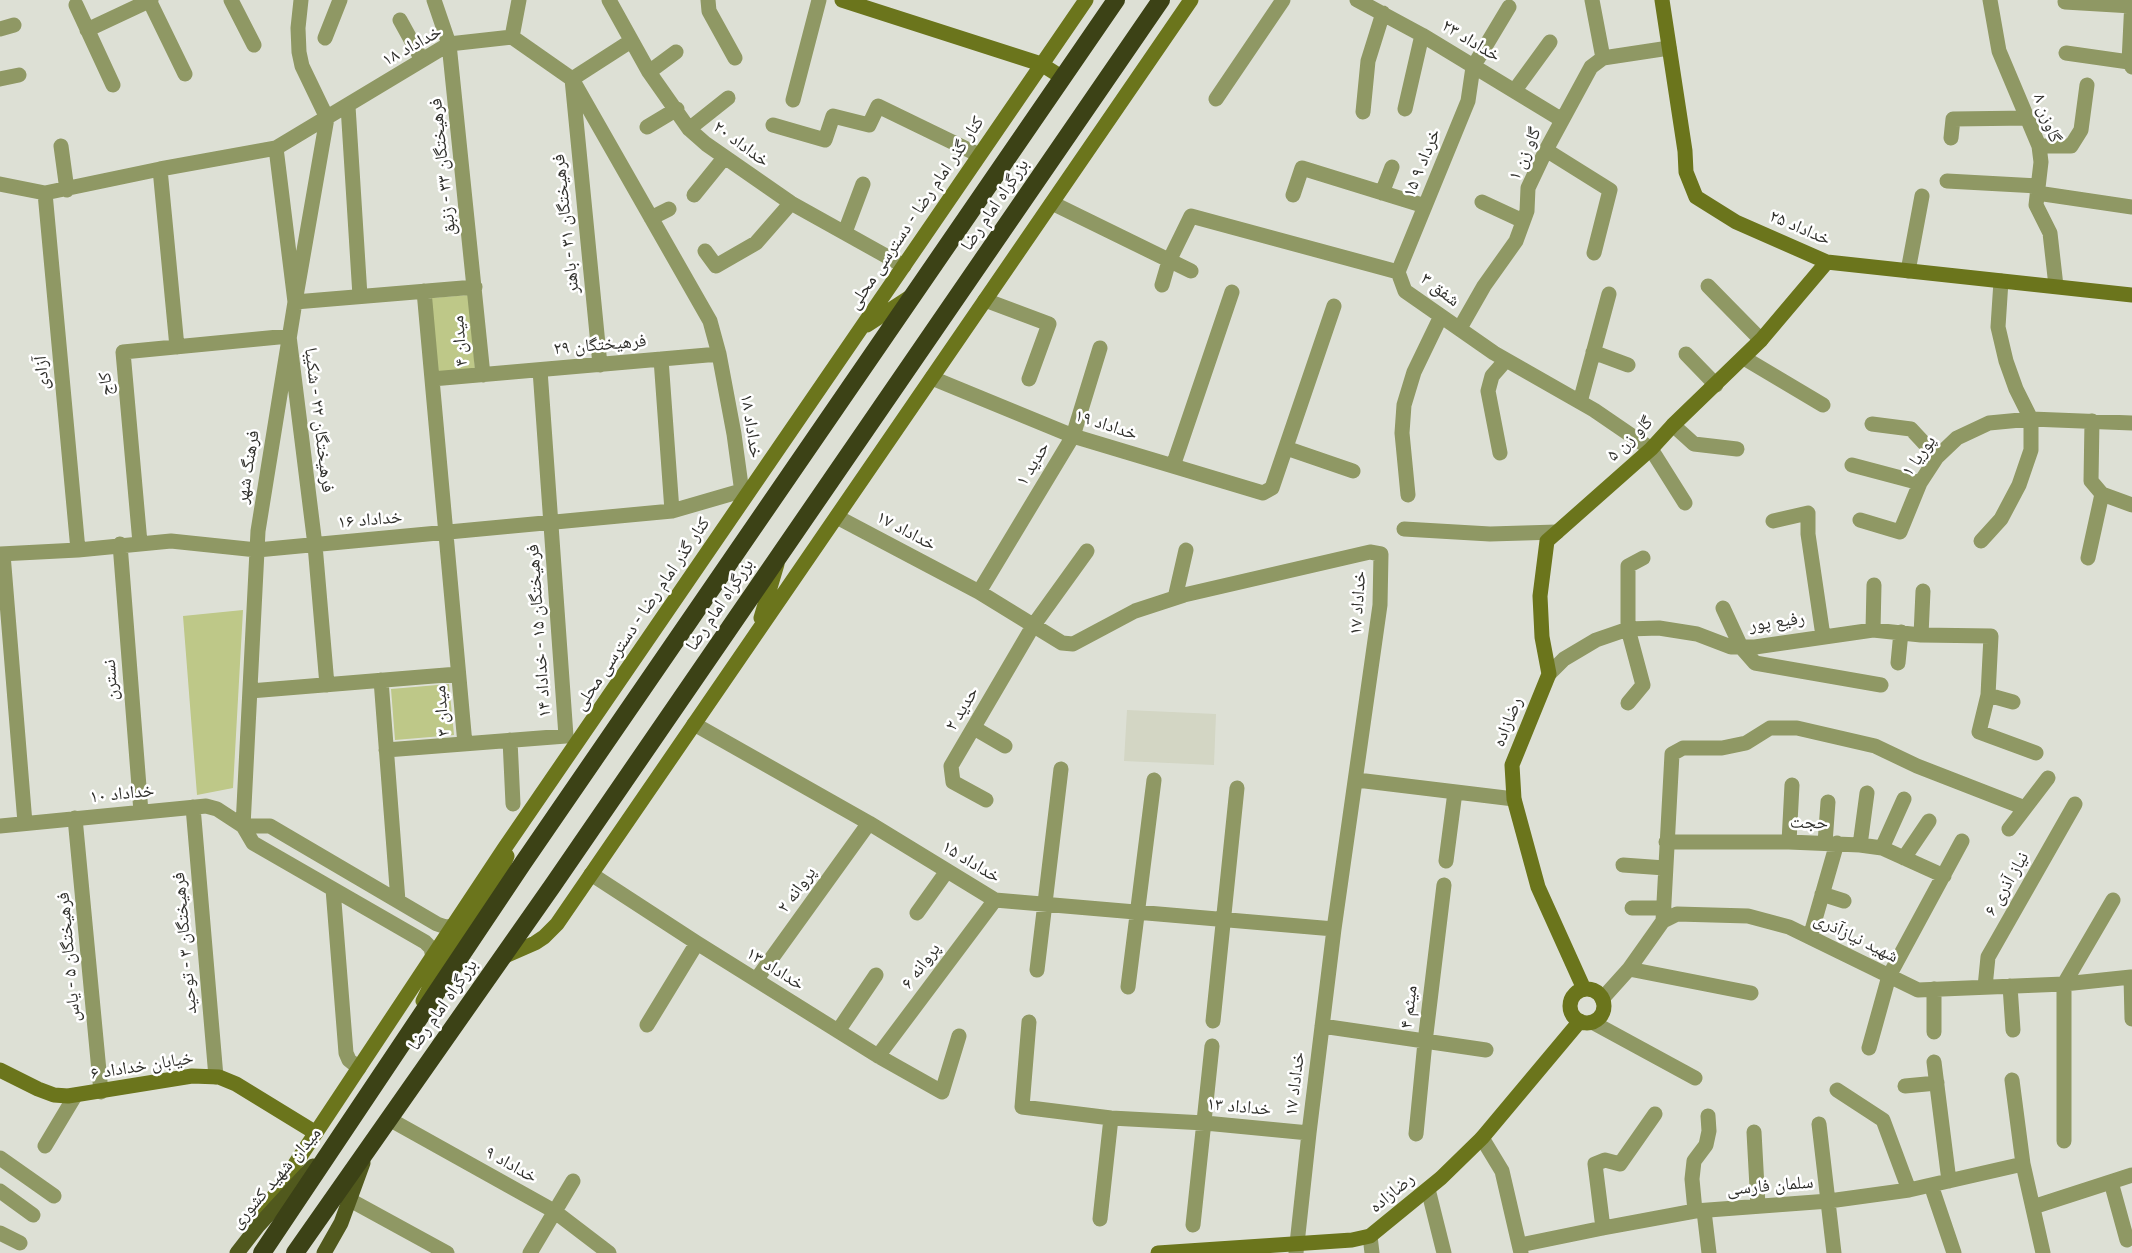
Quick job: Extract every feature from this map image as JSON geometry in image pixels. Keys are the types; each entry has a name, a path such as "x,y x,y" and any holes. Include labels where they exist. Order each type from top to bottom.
{"highway":[{"name":"بزرگراه امام رضا","path":"262,1253 530,854 1116,0"},
{"name":"بزرگراه امام رضا","path":"295,1253 503,957 1161,0"}],"main road":[{"path":"842,0 879,6 1041,64 1063,78"},
{"name":"کنار گذر امام رضا - دسترسی محلی","path":"236,1253 742,496 859,331 1086,0"},
{"path":"503,957 534,943 552,930 1191,0"},
{"name":"خداداد ۲۵","path":"1662,0 1686,172 1696,197 1736,222 1827,262 2132,295"},
{"name":"گاو زن ۵","path":"1549,674 1542,637 1540,596 1547,541 1651,449 1672,425 1744,358 1827,262"},
{"path":"859,331 915,293"},
{"path":"849,454 871,467"},
{"path":"757,633 780,556"},
{"name":"رضازاده","path":"1549,674 1512,765 1514,799 1538,886 1584,989"},
{"path":"405,1039 438,971 496,882 515,834"},
{"path":"1584,989 1595,991 1602,999 1602,1013 1586,1022 1574,1017 1570,1004 1577,992 1584,989"},
{"name":"رضازاده","path":"1158,1253 1296,1248 1370,1236 1441,1178 1482,1138 1586,1022"},
{"name":"خیابان خداداد ۶","path":"0,1070 46,1092 61,1096 75,1096 192,1076 216,1077 236,1084 316,1133"},
{"name":"میدان شهید کشوری","path":"236,1253 345,1130"},
{"path":"326,1251 338,1231 368,1148"}],"street":[{"path":"87,30 150,0 185,74"},
{"path":"231,0 254,45"},
{"path":"301,0 298,28 302,66 327,118"},
{"path":"325,38 340,0"},
{"name":"فرهیختگان ۳۳ - زنبق","path":"434,0 449,44 475,287"},
{"path":"512,37 519,0"},
{"name":"خداداد ۲۰","path":"609,0 649,72 689,129 724,158 791,203 904,266"},
{"path":"708,0 709,11 735,58"},
{"path":"793,100 819,0"},
{"path":"1216,99 1282,0"},
{"path":"1592,0 1603,58 1669,48"},
{"name":"گاوزن ۸","path":"1990,0 1999,51 2039,146 2041,162 2036,205 2050,232 2055,286"},
{"path":"2066,53 2130,64 2132,0"},
{"path":"2065,2 2132,6"},
{"path":"76,5 113,85"},
{"path":"1363,112 1371,5"},
{"name":"خداداد ۲۳","path":"1371,5 1562,120"},
{"path":"1473,67 1509,7"},
{"path":"400,20 422,60"},
{"path":"1405,109 1422,34"},
{"name":"خداداد ۱۸","path":"0,184 45,193 276,148 449,44 512,37 572,79 710,321 719,354 734,434 742,496"},
{"path":"572,79 632,41"},
{"path":"1515,90 1550,42"},
{"path":"649,72 676,52"},
{"name":"گاو زن ۱","path":"1460,328 1484,286 1516,241 1527,211 1528,188 1546,150 1591,67 1603,58"},
{"name":"۱۵ خرداد ۹","path":"1398,272 1468,101 1473,67"},
{"path":"0,80 20,75"},
{"name":"فرهیختگان ۳۱ - باهنر","path":"572,79 600,364"},
{"path":"2039,146 2071,146 2081,130 2087,85"},
{"path":"689,129 728,98"},
{"path":"348,106 360,296"},
{"path":"773,124 825,140 833,117 869,125 878,106 979,155"},
{"path":"647,127 676,109"},
{"name":"فرهنگ شهر","path":"243,826 257,550 262,502 327,118"},
{"path":"1951,138 1953,119 2029,118"},
{"path":"61,146 67,190"},
{"path":"276,148 295,302 475,287"},
{"path":"1546,150 1610,190 1594,253"},
{"path":"694,195 724,158"},
{"path":"1382,193 1392,167"},
{"path":"1293,195 1302,168 1425,206"},
{"path":"160,169 177,347"},
{"path":"1947,181 2038,190 2132,207"},
{"path":"845,232 863,184"},
{"name":"آزادی","path":"45,193 78,550"},
{"path":"1908,271 1922,196"},
{"path":"1482,202 1523,220"},
{"path":"705,252 716,266 756,243 791,203"},
{"path":"1052,203 1191,271"},
{"path":"651,218 669,209"},
{"name":"شفق ۳","path":"1162,285 1169,261 1191,216 1398,272 1405,291 1506,360 1580,402 1651,449"},
{"path":"1981,541 2001,519 2019,485 2031,450 2031,419 2016,389 1998,327 2001,281"},
{"path":"1708,286 1761,340"},
{"name":"میدان ۴","path":"424,291 432,379 483,375 475,287"},
{"path":"1173,466 1232,292"},
{"path":"1580,402 1609,294"},
{"path":"985,300 1049,324 1029,379"},
{"path":"1334,306 1286,448 1353,471"},
{"path":"1408,495 1402,433 1404,405 1414,372 1441,316"},
{"name":"کاج","path":"140,543 123,352 289,336"},
{"name":"فرهیختگان ۲۲ - شکیبا","path":"289,336 315,544 327,685"},
{"name":"حدید ۱","path":"979,592 1073,436 1100,348"},
{"path":"1593,352 1628,365"},
{"name":"فرهیختگان ۲۹","path":"483,375 719,354"},
{"path":"1686,354 1716,385"},
{"path":"1744,358 1822,405"},
{"path":"661,359 672,511"},
{"path":"1500,453 1488,391 1492,376 1506,360"},
{"name":"فرهیختگان ۱۵ - خداداد ۱۴","path":"510,740 566,736 540,370"},
{"name":"خداداد ۱۹","path":"932,378 1073,436 1263,493 1272,488 1286,448"},
{"path":"432,379 458,675"},
{"name":"پوریا ۱","path":"1860,520 1900,532 1920,483 1937,457 1956,438 1989,423 2031,419 2132,423"},
{"path":"2092,421 2091,481 2102,494 2132,505"},
{"path":"1872,424 1911,429 1937,457"},
{"path":"1672,425 1694,444 1737,448"},
{"path":"1651,449 1685,503"},
{"path":"1852,465 1920,483"},
{"path":"2088,558 2102,494"},
{"name":"خداداد ۱۶","path":"1,554 78,550 120,544 181,542 257,550 672,511 742,496"},
{"path":"1773,521 1808,513 1808,534 1823,636"},
{"name":"خداداد ۱۷","path":"837,517 979,592 1062,643 1073,644 1134,611 1175,598 1370,552 1381,554 1380,605 1322,1026 1296,1248"},
{"path":"1404,530 1490,534 1557,532"},
{"name":"نسترن","path":"120,544 141,812"},
{"path":"1175,598 1186,550"},
{"name":"حدید ۲","path":"986,800 953,782 951,766 1033,626 1087,551"},
{"path":"1,554 25,823"},
{"path":"1628,703 1644,685 1628,629 1628,566 1643,558"},
{"path":"1873,630 1874,585"},
{"path":"1921,635 1923,591"},
{"path":"1724,608 1741,647 1755,663 1881,684"},
{"name":"رفیع پور","path":"1549,674 1564,659 1596,640 1628,629 1659,628 1697,634 1731,646 1741,647 1873,630 1921,635 1991,636 1988,695"},
{"path":"1898,663 1900,632"},
{"name":"میدان ۳","path":"250,691 458,675 465,744 387,750"},
{"path":"381,680 398,902"},
{"path":"2013,702 1988,695 1979,732 2036,753"},
{"name":"خداداد ۱۵","path":"694,724 869,823 995,900 1335,929"},
{"path":"974,728 1005,746"},
{"path":"1602,999 1629,969 1664,914 1672,754 1683,748 1722,748 1746,743 1770,728 1797,728 1875,746 1917,766 2025,808"},
{"path":"465,744 510,740 513,804"},
{"path":"1037,970 1061,769"},
{"path":"2009,830 2048,778"},
{"path":"1128,987 1154,780"},
{"path":"1357,780 1514,799"},
{"path":"1789,842 1792,785"},
{"path":"1213,1021 1237,788"},
{"path":"1446,861 1455,792"},
{"path":"1860,845 1867,794"},
{"path":"1882,848 1904,799"},
{"path":"1810,937 1822,894 1831,843 1828,802"},
{"name":"نیاز آذری ۶","path":"1985,987 1988,957 2075,804"},
{"name":"فرهیختگان ۳ - توحید","path":"193,807 216,1077"},
{"name":"خداداد ۱۰","path":"0,826 212,807 243,826 253,843 425,942 431,948 433,957"},
{"name":"فرهیختگان ۵ - یاس","path":"75,818 101,1092"},
{"path":"1904,858 1929,821"},
{"name":"پروانه ۲","path":"756,980 869,823"},
{"name":"خداداد ۱۰","path":"243,826 270,826 441,927 454,926"},
{"path":"1869,1048 1889,976 1962,841"},
{"name":"حجت","path":"1666,842 1789,842 1860,845 1882,848 1944,876"},
{"path":"1623,865 1665,868"},
{"path":"917,913 947,871"},
{"name":"خداداد ۱۳","path":"591,874 878,1056 942,1092 959,1036"},
{"name":"میثم ۴","path":"1416,1134 1444,885"},
{"path":"333,889 346,1053 349,1060 359,1068"},
{"path":"1822,894 1844,902"},
{"name":"پروانه ۶","path":"878,1056 995,900"},
{"path":"2064,1141 2064,984 2113,900"},
{"name":"شهید نیازآذری","path":"1632,908 1664,914 1748,916 1789,927 1918,990 2064,984 2131,977"},
{"path":"647,1025 697,943"},
{"path":"1629,969 1751,993"},
{"path":"838,1031 876,975"},
{"path":"2131,977 2132,1018"},
{"path":"2010,986 2013,1030"},
{"path":"1934,989 1934,1032"},
{"name":"خداداد ۱۳","path":"1029,1022 1022,1107 1111,1118 1205,1123 1309,1133"},
{"path":"1586,1022 1695,1078"},
{"path":"1322,1026 1486,1050"},
{"path":"1193,1225 1212,1046"},
{"path":"1934,1062 1949,1181"},
{"path":"2012,1080 2023,1164 2043,1253"},
{"path":"1905,1086 1937,1083"},
{"path":"1837,1090 1883,1120 1909,1190"},
{"path":"45,1146 75,1096"},
{"path":"1603,1228 1595,1164 1605,1160 1620,1164 1656,1114"},
{"path":"1708,1116 1709,1131 1706,1145 1694,1161 1692,1179 1709,1253"},
{"path":"1100,1219 1111,1118"},
{"name":"خداداد ۹","path":"389,1119 554,1211 609,1253"},
{"path":"1819,1124 1834,1253"},
{"path":"1754,1132 1758,1206"},
{"path":"1482,1138 1502,1172 1520,1249"},
{"path":"0,1158 54,1196"},
{"name":"سلمان فارسی","path":"1520,1249 1603,1228 1699,1211 1828,1201 1909,1190 2023,1164"},
{"path":"2032,1207 2132,1175"},
{"path":"530,1253 573,1180"},
{"path":"2111,1182 2127,1240"},
{"path":"1931,1185 1954,1253"},
{"path":"1428,1189 1444,1253"},
{"path":"0,1191 33,1215"},
{"path":"350,1200 447,1253"},
{"path":"0,1233 20,1243"},
{"path":"1370,1236 1372,1253"}],"shaded area":[{"path":"1127,710 1216,714 1214,765 1124,761"}],"green space":[{"path":"469,295 475,369 438,373 431,298"},
{"path":"243,610 233,788 197,795 183,616"},
{"path":"449,684 454,735 395,740 391,689"}]}
